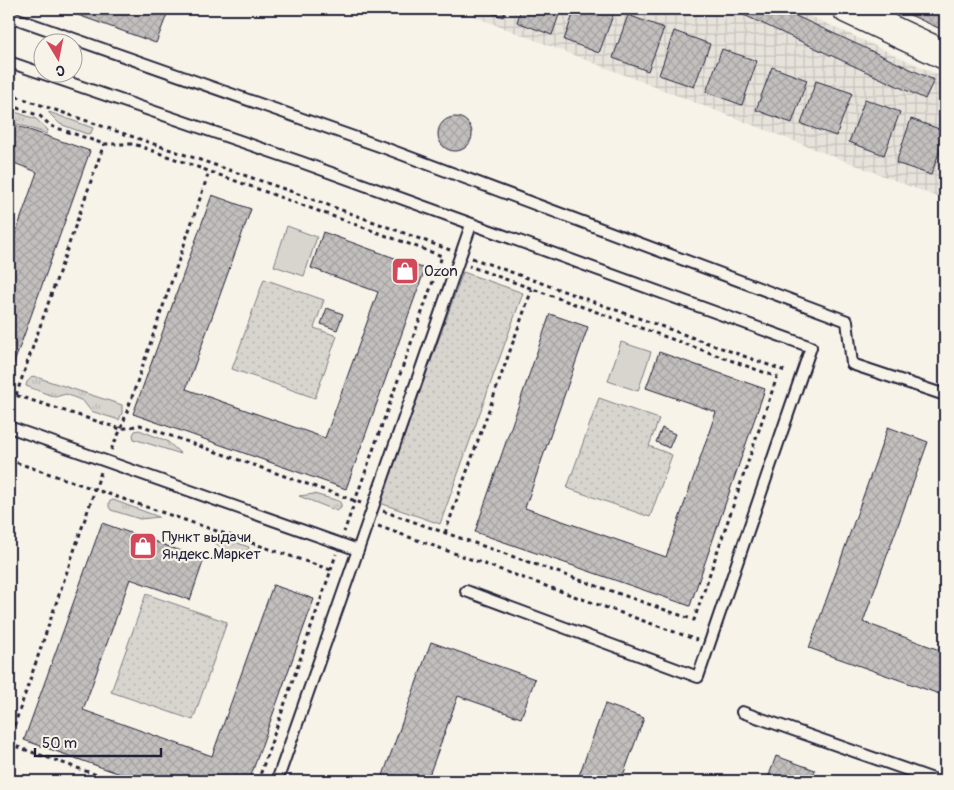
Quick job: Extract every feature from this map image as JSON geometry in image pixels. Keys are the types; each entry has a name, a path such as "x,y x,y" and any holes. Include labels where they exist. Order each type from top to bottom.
{"street":[{"path":"847,9 945,56"}],"lane":[{"path":"9,16 385,148 847,321 852,364 945,395"},
{"path":"9,62 292,159 811,347 698,677 466,591"},
{"path":"276,781 471,225"},
{"path":"9,427 358,550"},
{"path":"742,712 939,781"}],"path":[{"path":"9,94 290,191 532,289 777,377 694,620 140,425 121,429 9,392"},
{"path":"9,105 40,116 52,126 104,144 134,144 442,256 459,258 789,373"},
{"path":"16,395 104,144"},
{"path":"258,781 442,256"},
{"path":"445,533 532,289"},
{"path":"9,460 331,570"},
{"path":"368,523 696,640 700,631"},
{"path":"9,744 114,781"}],"shaded area":[{"path":"455,9 795,9 945,78 945,200"}],"green space":[{"path":"9,110 36,119 48,130 47,134 9,121"},
{"path":"49,112 93,128 91,133 87,134 60,124"},
{"path":"287,226 317,237 304,276 274,266"},
{"path":"463,272 523,293 440,524 380,503"},
{"path":"264,279 324,300 314,328 337,336 315,398 232,369"},
{"path":"621,342 651,352 638,391 608,381"},
{"path":"33,376 122,405 122,413 119,420 91,411 83,401 66,394 55,397 26,386"},
{"path":"599,398 659,419 649,446 672,455 650,517 567,488"},
{"path":"139,430 167,441 181,454 134,439 135,431"},
{"path":"314,494 339,501 341,508 337,511 299,496"},
{"path":"113,500 159,517 140,519 111,510 109,502"},
{"path":"209,533 249,547 248,550 230,551 213,541 208,536"},
{"path":"146,594 227,622 193,720 111,692"}],"building":[{"path":"61,9 169,9 156,43"},
{"path":"479,9 506,9 503,17"},
{"path":"521,9 561,9 552,35 517,22"},
{"path":"575,9 615,10 599,53 564,40"},
{"path":"731,9 781,9 934,80 925,99"},
{"path":"897,9 939,9 945,12 945,31"},
{"path":"628,15 664,28 648,71 613,58"},
{"path":"674,31 710,44 694,87 659,75"},
{"path":"722,49 757,61 742,105 706,92"},
{"path":"772,67 807,80 792,123 756,110"},
{"path":"816,81 852,93 836,136 801,124"},
{"path":"865,99 900,112 884,155 849,142"},
{"path":"455,117 467,122 472,134 467,146 455,151 443,146 438,134 443,122"},
{"path":"911,119 945,131 945,136 931,175 896,163"},
{"path":"9,123 90,151 13,366 9,365 9,252 37,172 9,161"},
{"path":"212,195 251,209 186,389 325,438 378,292 311,268 323,232 425,269 346,489 133,414"},
{"path":"327,308 343,314 337,330 321,324"},
{"path":"550,314 588,327 525,508 666,557 716,412 646,388 659,352 765,389 690,606 475,532"},
{"path":"888,427 928,442 863,622 945,652 945,696 809,648"},
{"path":"662,428 675,434 669,448 656,442"},
{"path":"102,523 204,559 190,600 130,579 83,710 212,756 273,585 314,599 249,781 140,781 24,740"},
{"path":"431,642 535,679 521,718 458,696 427,781 381,781"},
{"path":"605,704 644,718 621,781 577,781"},
{"path":"776,756 815,770 811,781 767,781"}],"place":[{"name":"Ozon","path":"405,271"},
{"name":"Пункт выдачи Яндекс.Маркет","path":"143,546"}]}
